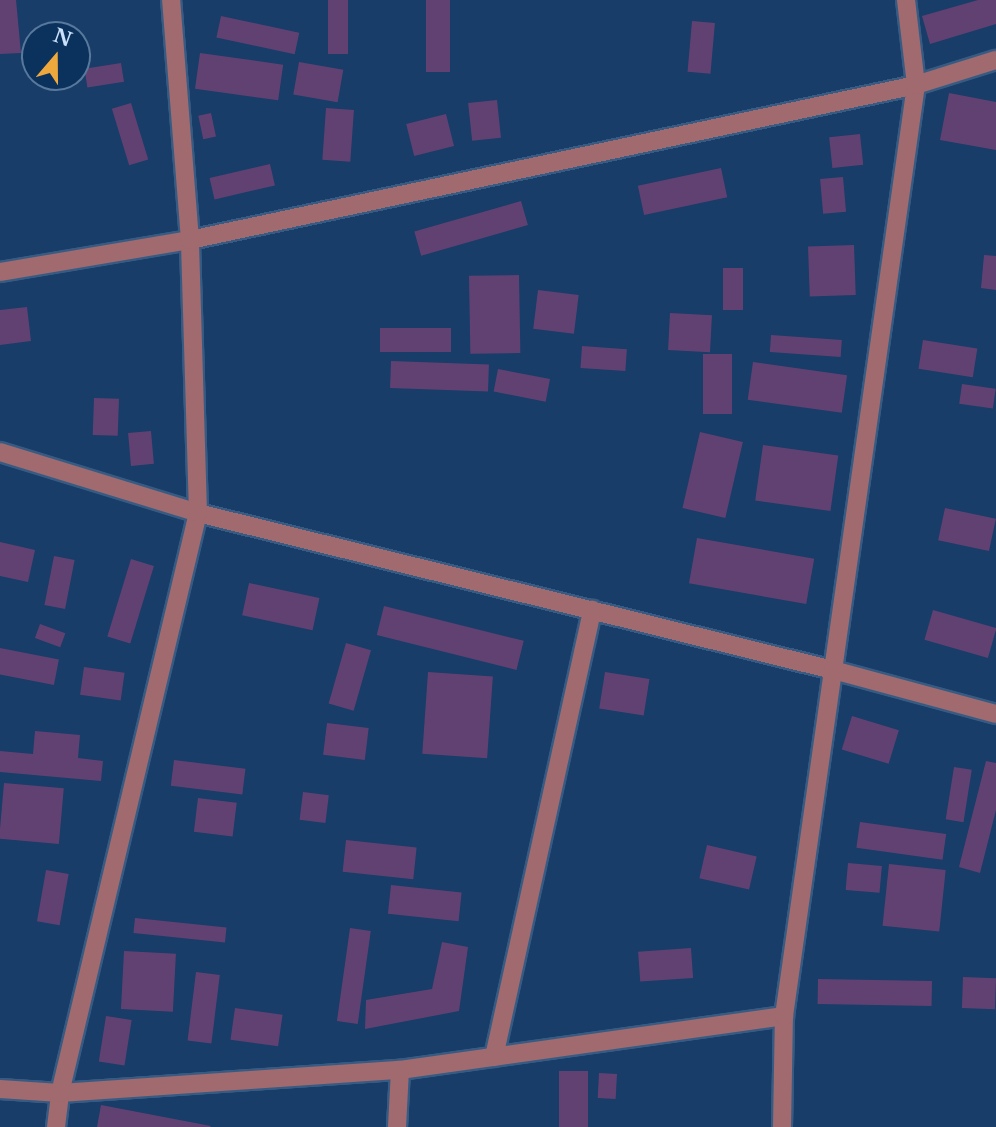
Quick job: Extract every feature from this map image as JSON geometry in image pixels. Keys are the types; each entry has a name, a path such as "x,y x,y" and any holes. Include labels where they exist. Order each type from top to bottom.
{"street":[{"path":"56,1127 60,1093 198,513 190,240 172,0"},
{"path":"782,1127 784,1016 916,85 906,0"},
{"path":"0,272 190,240 916,85 996,60"},
{"path":"0,452 198,513 833,670 996,715"},
{"path":"494,1057 592,610"},
{"path":"0,1088 60,1093 400,1070 784,1016"},
{"path":"397,1127 400,1070"}],"building":[{"path":"0,0 16,0 21,53 0,54"},
{"path":"328,0 348,0 348,54 328,54"},
{"path":"426,0 450,0 450,72 426,72"},
{"path":"978,0 996,0 996,24 930,44 922,16"},
{"path":"221,16 299,33 295,54 216,38"},
{"path":"692,21 715,23 710,74 688,72"},
{"path":"200,53 283,65 278,100 195,89"},
{"path":"299,62 343,70 338,102 293,94"},
{"path":"121,63 124,82 91,87 91,68"},
{"path":"949,93 996,102 996,150 940,140"},
{"path":"497,100 501,138 472,141 468,103"},
{"path":"131,103 148,159 129,165 112,109"},
{"path":"326,108 354,110 350,162 322,160"},
{"path":"211,113 216,136 203,139 198,116"},
{"path":"446,114 454,146 414,156 406,124"},
{"path":"860,134 863,165 832,168 829,137"},
{"path":"270,164 275,185 215,199 210,178"},
{"path":"721,168 727,197 644,215 638,186"},
{"path":"843,177 846,212 823,214 820,179"},
{"path":"521,201 528,225 421,256 414,232"},
{"path":"854,245 856,295 810,297 808,247"},
{"path":"984,255 996,256 996,290 981,288"},
{"path":"723,268 743,268 743,310 723,310"},
{"path":"519,275 520,353 470,354 469,276"},
{"path":"538,290 579,295 574,334 533,329"},
{"path":"27,307 31,341 0,345 0,310"},
{"path":"670,313 712,315 710,352 668,350"},
{"path":"380,328 451,328 451,352 380,352"},
{"path":"771,335 842,340 841,357 770,352"},
{"path":"923,340 977,349 973,377 918,369"},
{"path":"582,346 627,349 625,371 580,368"},
{"path":"703,354 732,354 732,414 703,414"},
{"path":"391,361 489,364 488,391 390,388"},
{"path":"753,362 847,375 842,413 748,400"},
{"path":"498,369 550,379 546,402 494,392"},
{"path":"962,384 996,389 993,409 959,404"},
{"path":"94,398 119,399 118,436 93,435"},
{"path":"151,431 154,464 131,466 128,433"},
{"path":"700,432 743,442 725,518 682,508"},
{"path":"763,445 838,456 830,511 755,500"},
{"path":"945,508 996,519 989,551 938,540"},
{"path":"697,538 814,559 806,604 689,583"},
{"path":"0,542 35,550 28,582 0,576"},
{"path":"54,556 75,560 65,609 44,605"},
{"path":"131,559 154,566 130,643 107,636"},
{"path":"249,583 319,598 313,630 242,615"},
{"path":"384,606 524,641 516,670 377,635"},
{"path":"933,610 996,628 988,658 924,640"},
{"path":"40,624 65,633 60,647 35,638"},
{"path":"346,643 371,650 354,711 329,704"},
{"path":"0,648 59,659 54,685 0,674"},
{"path":"84,667 125,673 121,700 80,695"},
{"path":"428,672 493,677 487,758 422,754"},
{"path":"605,672 649,679 644,716 599,709"},
{"path":"852,716 899,730 889,764 842,749"},
{"path":"327,723 369,728 365,760 323,755"},
{"path":"35,731 80,735 78,758 103,761 101,781 0,772 0,751 33,754"},
{"path":"174,760 245,769 242,795 171,786"},
{"path":"986,761 996,763 996,810 980,873 959,867"},
{"path":"954,767 972,770 963,822 946,819"},
{"path":"4,783 64,788 59,844 0,839"},
{"path":"303,792 329,795 325,823 300,820"},
{"path":"198,798 237,803 233,836 194,832"},
{"path":"860,822 946,834 943,860 856,848"},
{"path":"346,840 417,847 413,879 343,872"},
{"path":"707,845 757,856 749,890 699,878"},
{"path":"848,863 882,866 880,893 846,890"},
{"path":"889,864 946,870 939,932 883,926"},
{"path":"46,870 69,874 60,925 37,921"},
{"path":"391,885 462,892 459,921 388,914"},
{"path":"135,918 226,928 225,943 133,933"},
{"path":"350,928 371,931 358,1024 337,1021"},
{"path":"442,942 468,947 459,1011 365,1029 366,1000 432,989"},
{"path":"691,948 693,978 640,982 638,952"},
{"path":"124,951 176,954 173,1012 121,1009"},
{"path":"196,972 220,975 211,1043 188,1040"},
{"path":"963,977 996,978 995,1009 962,1008"},
{"path":"818,979 932,981 932,1006 818,1004"},
{"path":"235,1008 283,1015 278,1046 231,1040"},
{"path":"106,1016 132,1020 124,1066 99,1061"},
{"path":"559,1071 588,1071 588,1127 559,1127"},
{"path":"599,1073 617,1074 616,1099 598,1098"},
{"path":"101,1105 211,1126 97,1127"}]}
